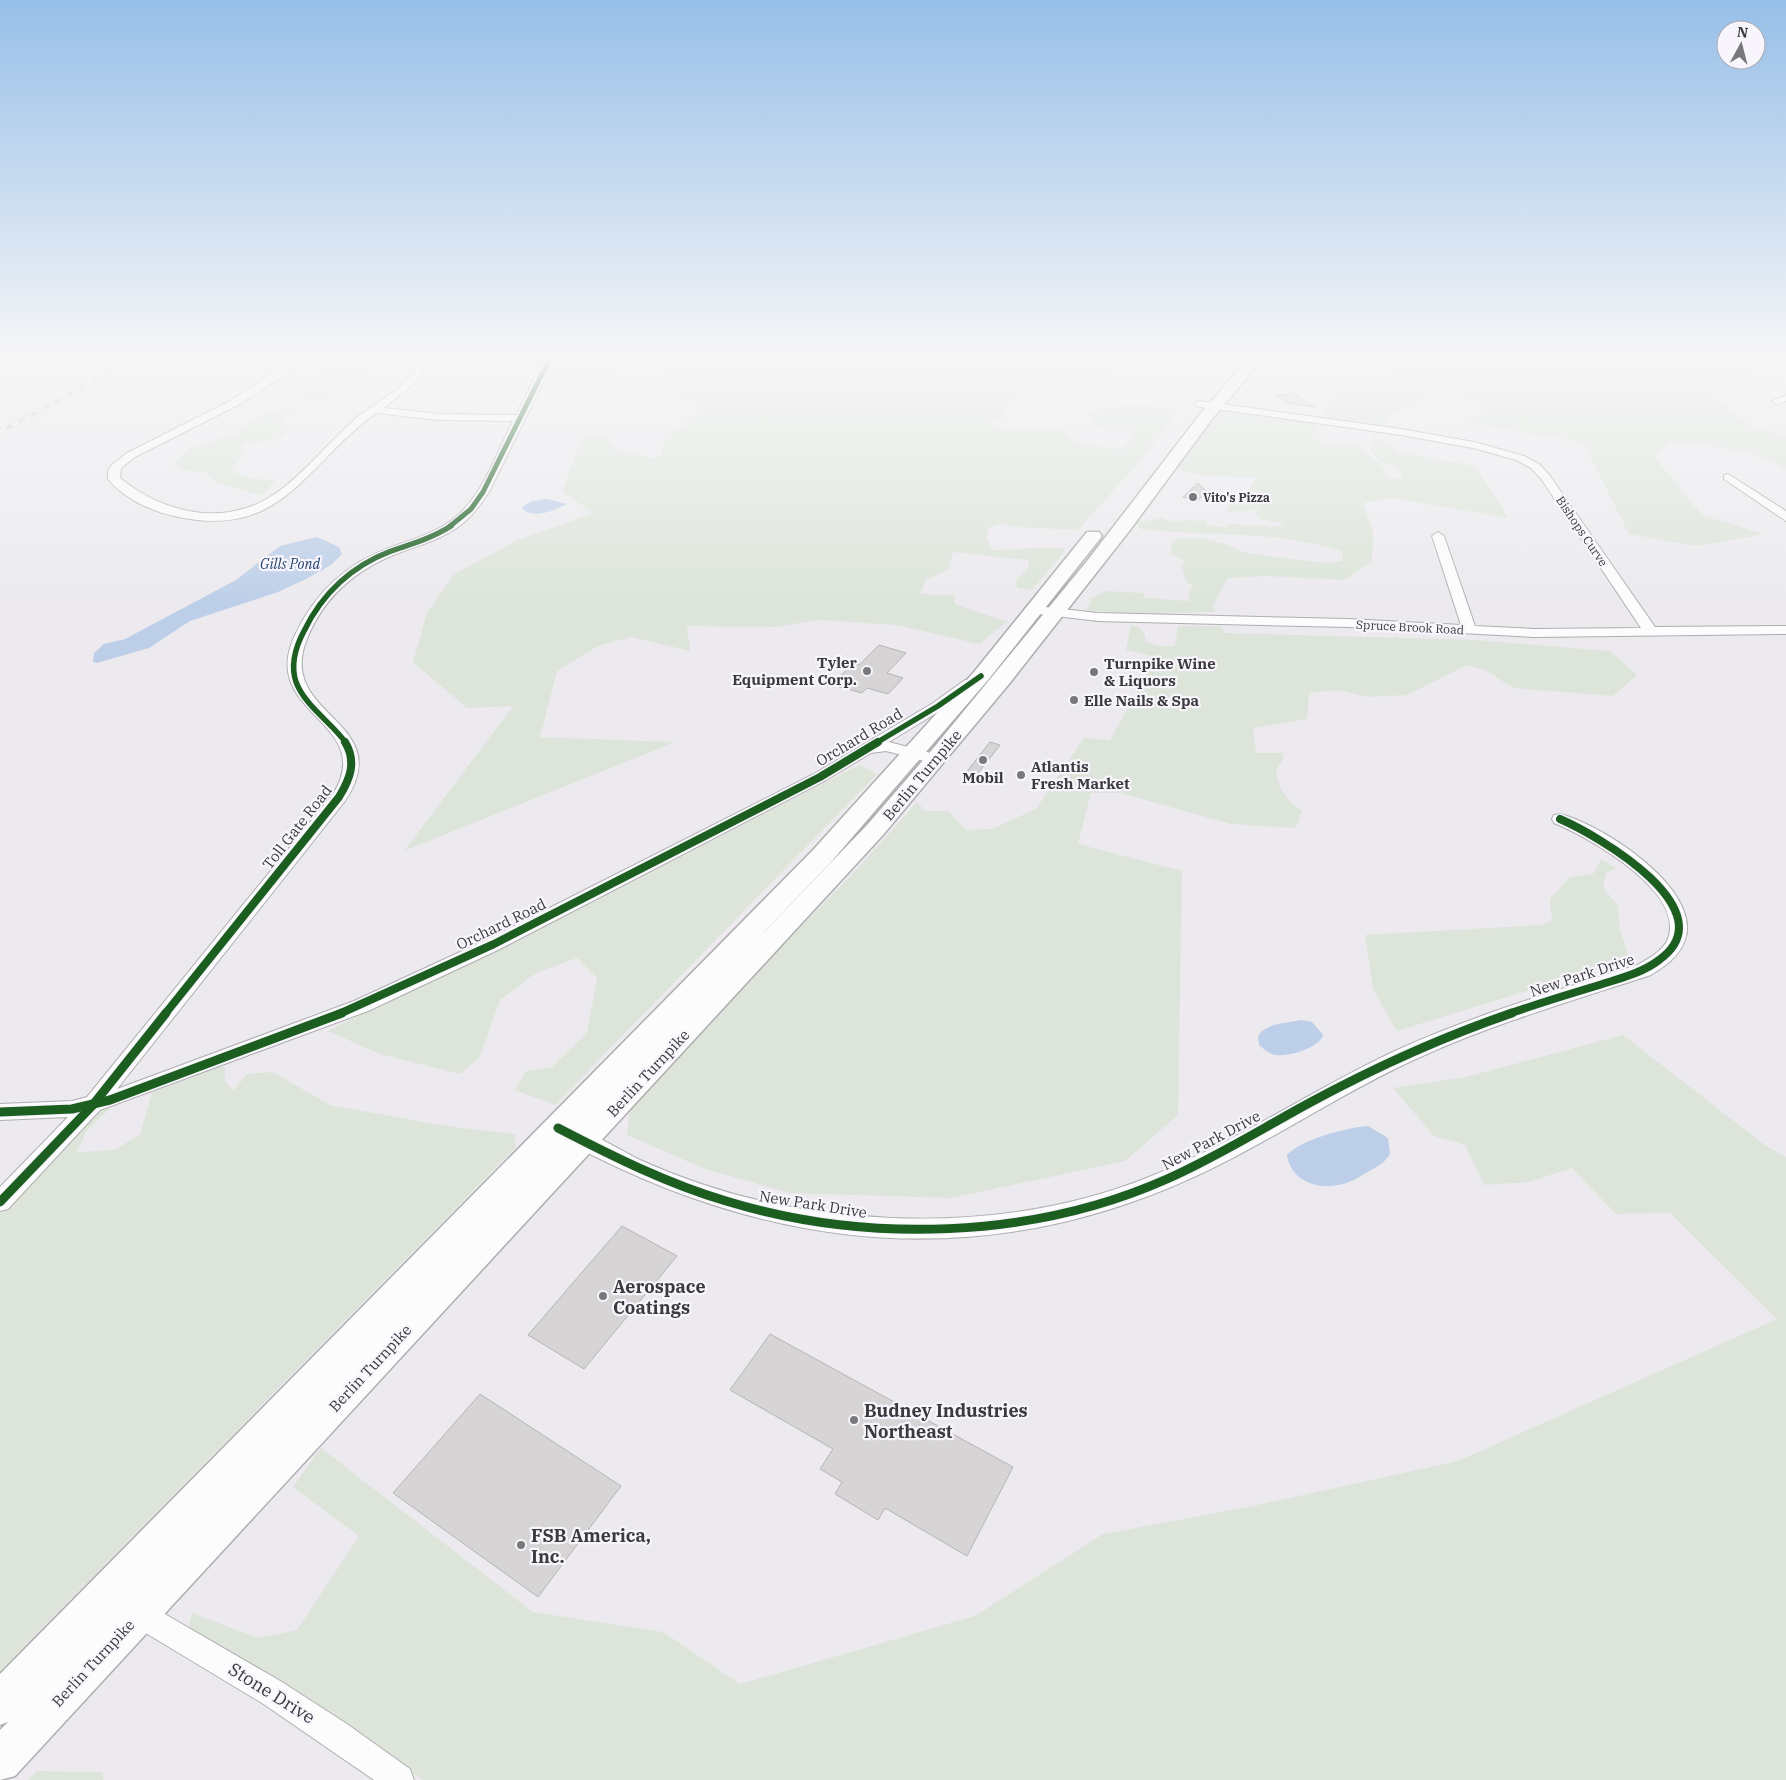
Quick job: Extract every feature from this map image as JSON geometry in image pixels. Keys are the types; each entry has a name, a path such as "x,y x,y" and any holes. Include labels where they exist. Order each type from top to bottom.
{"highway":[{"name":"Berlin Turnpike","path":"1125,496 1179,437"},
{"name":"Berlin Turnpike","path":"0,1761 139,1613 810,868 925,756 1045,612 1183,437"},
{"name":"Berlin Turnpike","path":"925,756 981,676 1045,612 1101,527"},
{"name":"Berlin Turnpike","path":"0,1704 571,1134"}],"street":[{"path":"167,437 131,455 116,467 113,474 114,479 170,514 192,518 234,514 263,506 279,496 341,437"},
{"name":"Toll Gate Road","path":"0,1202 92,1106 322,819 348,782 352,760 349,748 306,700 293,670 295,651 304,630 328,595 341,580 356,568 376,558 432,538 449,529 469,512 483,492 510,437"},
{"name":"Bishops Curve","path":"1431,437 1492,450 1528,462 1546,478 1652,633"},
{"path":"1728,477 1786,517"},
{"path":"1438,536 1470,630"},
{"name":"Spruce Brook Road","path":"1045,612 1543,634 1786,630"},
{"name":"Orchard Road","path":"0,1112 52,1111 92,1106 320,1023 396,990 621,880 781,797 938,706 981,676"},
{"name":"Orchard Road","path":"858,754 876,746 886,746 925,756"},
{"name":"New Park Drive","path":"571,1134 632,1165 729,1202 784,1216 841,1224 898,1228 954,1227 1008,1223 1059,1214 1109,1200 1156,1184 1199,1164 1323,1095 1410,1053 1501,1017 1644,970 1671,950 1677,938 1679,925 1675,911 1668,898 1644,872 1608,843 1585,829 1560,819"},
{"name":"Stone Drive","path":"139,1613 293,1704 346,1739 399,1780"}],"shaded area":[{"path":"226,437 280,437 276,440 242,444 244,455 230,470 254,479 275,480 264,494 251,493 217,482 206,472 187,471 173,464 189,448"},
{"path":"583,437 608,437 615,449 651,458 662,456 664,437 1071,437 1078,443 1122,449 1132,437 1159,437 1078,530 1016,527 1001,523 989,528 987,538 992,550 1065,548 1061,556 1032,590 1017,588 1016,580 1029,567 1028,560 953,552 949,569 926,580 920,594 954,595 955,604 1007,622 979,644 897,625 817,620 776,627 687,626 690,651 631,637 598,646 557,671 540,737 675,742 404,851 513,706 467,708 413,662 427,613 454,574 518,540 594,513 562,492"},
{"path":"1200,437 1320,437 1322,442 1343,446 1361,445 1382,466 1385,475 1390,480 1401,478 1402,473 1392,466 1380,462 1370,449 1375,437 1400,452 1476,466 1508,518 1392,498 1363,503 1373,532 1372,561 1345,580 1266,576 1228,578 1213,606 1216,612 1128,614 1087,610 1091,599 1105,591 1144,593 1144,598 1189,601 1189,592 1193,585 1187,584 1181,566 1185,562 1170,553 1172,542 1184,538 1199,538 1213,541 1229,545 1247,553 1325,563 1342,561 1343,552 1293,540 1140,529 1136,523 1162,518 1172,522 1186,520 1206,521 1207,525 1227,527 1227,524 1284,527 1280,523 1260,519 1261,515 1256,514 1258,508 1247,511 1227,512 1230,504 1239,505 1257,477 1192,474 1175,467"},
{"path":"1549,437 1786,437 1786,469 1758,456 1744,452 1699,445 1669,443 1655,458 1702,515 1764,534 1697,546 1629,534 1583,443"},
{"path":"1131,625 1142,630 1146,642 1157,646 1175,646 1178,626 1221,626 1224,633 1475,640 1610,651 1637,675 1613,696 1513,688 1487,671 1467,665 1407,695 1368,697 1338,690 1309,693 1307,719 1253,728 1256,753 1283,753 1283,760 1276,770 1284,794 1302,811 1296,828 1231,824 1120,793 1091,793 1078,844 1182,871 1178,1115 1125,1161 951,1198 790,1193 705,1169 627,1135 630,1109 643,1090 858,868 917,802 925,811 948,811 966,830 992,829 1036,809 1084,738 1110,740 1155,659 1153,656 1126,650"},
{"path":"860,765 877,774 555,1105 515,1090 526,1071 552,1067 587,1033 597,978 577,958 536,973 500,1000 479,1058 460,1074 380,1054 328,1031"},
{"path":"1601,859 1616,868 1606,873 1603,887 1618,906 1620,930 1628,955 1543,986 1397,1031 1373,989 1365,935 1542,925 1552,920 1550,899 1570,877 1593,874"},
{"path":"1623,1035 1766,1146 1786,1157 1786,1780 422,1780 368,1739 188,1629 192,1613 258,1638 297,1630 359,1536 293,1487 321,1448 533,1612 663,1632 740,1684 975,1616 1103,1534 1248,1507 1458,1461 1777,1319 1670,1213 1616,1214 1572,1168 1529,1182 1484,1185 1465,1145 1434,1136 1393,1088 1466,1077"},
{"path":"217,1066 225,1067 225,1081 233,1091 247,1074 273,1072 330,1105 446,1126 515,1134 515,1148 0,1671 0,1209 94,1111 111,1108 87,1130 77,1152 115,1150 140,1134 152,1093"},
{"path":"37,1771 103,1772 103,1780 28,1780"}],"water":[{"path":"547,499 567,504 537,514 526,511 522,507 532,501"},
{"name":"Gills Pond","path":"317,537 339,547 342,554 331,565 306,579 278,592 190,621 149,648 97,663 93,662 94,653 104,644 125,639 236,580 280,546"},
{"path":"1301,1020 1312,1022 1323,1035 1320,1040 1309,1048 1293,1054 1278,1055 1270,1053 1259,1045 1258,1036 1262,1031 1273,1025"},
{"path":"1368,1126 1388,1138 1390,1154 1380,1165 1353,1180 1329,1186 1310,1183 1295,1173 1290,1165 1287,1155 1302,1144 1337,1132"}],"building":[{"path":"1198,483 1207,492 1197,501 1183,497"},
{"name":"Tyler Equipment Corp.","path":"879,645 906,653 887,673 903,678 888,694 867,688 862,693 832,685 853,663 859,665"},
{"name":"Mobil","path":"990,742 1000,745 975,777 965,774"},
{"name":"Aerospace Coatings","path":"622,1226 677,1256 584,1369 528,1335"},
{"name":"Budney Industries Northeast","path":"770,1334 1013,1467 967,1556 885,1508 878,1520 835,1494 842,1482 820,1469 833,1449 730,1390"},
{"name":"FSB America, Inc.","path":"480,1394 621,1486 538,1597 393,1493"}],"cycle path":[{"path":"0,1202 92,1106 339,797 347,784 352,764 347,744 304,695 296,682 293,666 300,638 320,604 337,583 356,568 391,551 442,532 457,522 471,509 483,492 510,437"},
{"path":"0,1112 72,1109 110,1100 361,1006 494,944 820,777 938,706 981,676"},
{"path":"558,1128 641,1169 706,1195 780,1215 834,1224 888,1229 944,1229 998,1224 1053,1215 1105,1202 1181,1173 1331,1092 1409,1053 1496,1019 1644,970 1664,957 1672,949 1677,938 1678,920 1670,901 1656,883 1617,850 1596,836 1560,819"}],"place":[{"name":"Vito's Pizza","path":"1193,497"},
{"name":"Tyler Equipment Corp.","path":"867,671"},
{"name":"Turnpike Wine & Liquors","path":"1094,672"},
{"name":"Elle Nails & Spa","path":"1074,700"},
{"name":"Mobil","path":"983,760"},
{"name":"Atlantis Fresh Market","path":"1021,775"},
{"name":"Aerospace Coatings","path":"603,1296"},
{"name":"Budney Industries Northeast","path":"854,1420"},
{"name":"FSB America, Inc.","path":"521,1545"}]}
